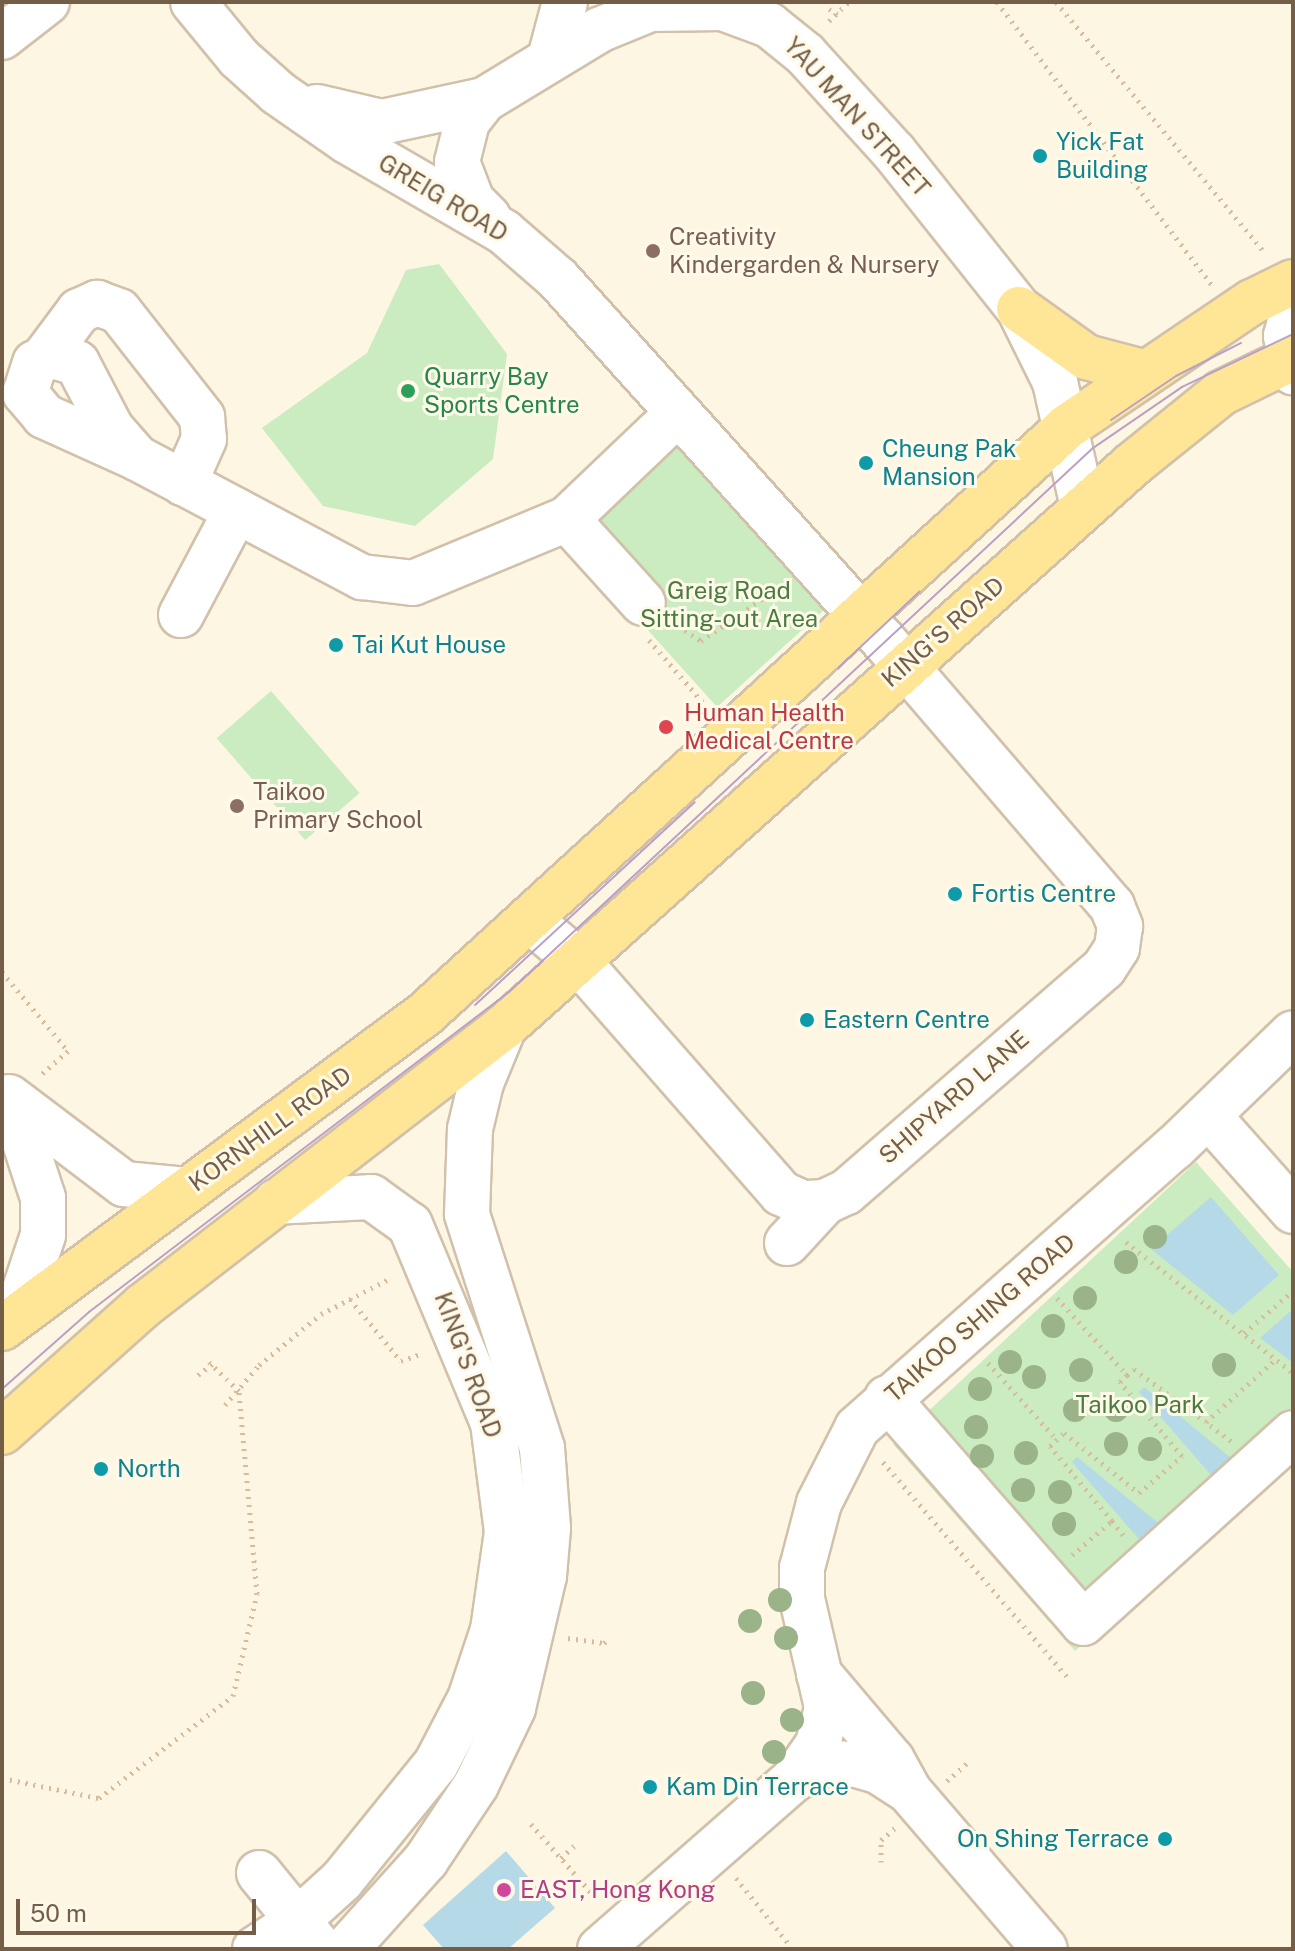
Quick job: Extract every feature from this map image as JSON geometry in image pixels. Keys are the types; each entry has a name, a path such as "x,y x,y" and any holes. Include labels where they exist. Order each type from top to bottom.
{"main road":[{"path":"531,921 858,613 1068,426 1281,270"},
{"path":"1019,309 1086,357 1143,372"},
{"name":"KING'S ROAD","path":"276,1202 504,1027 1083,507 1221,393 1292,363"},
{"name":"KORNHILL ROAD","path":"9,1322 414,1023 531,921"},
{"path":"2,1432 124,1322 276,1202"}],"street":[{"path":"2,37 47,2"},
{"name":"GREIG ROAD","path":"193,2 239,58 278,93 347,141 504,232 558,279 904,666"},
{"path":"550,58 565,2"},
{"name":"YAU MAN STREET","path":"278,93 382,122 484,100 642,5 723,8 788,38 894,152 1019,309 1047,362 1068,426 1083,507"},
{"path":"484,100 467,122 457,162 472,201 504,232"},
{"path":"184,484 204,439 202,417 119,311 97,303 79,311 44,358 63,356 77,363 111,428 137,458 184,484 362,577 386,583 437,576 505,541 567,519 678,413"},
{"path":"1292,363 1286,336 1293,310"},
{"path":"181,615 236,511"},
{"path":"567,519 655,611"},
{"name":"SHIPYARD LANE","path":"787,1243 825,1202 846,1192 1104,968 1117,948 1120,926 1112,906 904,666"},
{"path":"531,921 578,961 781,1193 803,1203 825,1202"},
{"name":"KING'S ROAD","path":"346,1949 426,1860 476,1785 513,1708 544,1576 548,1528 542,1448 475,1252 466,1197 473,1116 504,1027"},
{"name":"TAIKOO SHING ROAD","path":"600,1949 794,1779 818,1744 826,1719 802,1599 809,1536 857,1428 887,1398 1174,1148 1293,1033"},
{"path":"16,1089 124,1184 187,1190"},
{"path":"9,1322 43,1235 43,1198 16,1089"},
{"path":"1222,1131 1293,1211"},
{"name":"KING'S ROAD","path":"255,1949 309,1935 436,1764 470,1699 493,1630 507,1532 493,1423 410,1225 371,1197 276,1202"},
{"path":"887,1398 1083,1623 1293,1433"},
{"name":"TAIKOO SHING ROAD","path":"818,1672 892,1760 904,1808"},
{"name":"TAIKOO SHING ROAD","path":"794,1779 828,1762 857,1765 904,1808"},
{"path":"904,1808 1045,1949"},
{"path":"259,1873 309,1935"}],"path":[{"path":"829,21 839,16 849,2"},
{"path":"997,2 1215,288"},
{"path":"1056,2 1281,270"},
{"path":"829,9 839,16"},
{"path":"655,611 701,641 794,577"},
{"path":"2,972 68,1051 16,1089"},
{"path":"1121,1238 1293,1373"},
{"path":"225,1405 259,1365 321,1314 405,1270"},
{"path":"1047,1286 1127,1375"},
{"path":"1244,1333 1293,1291"},
{"path":"350,1299 401,1361 427,1352"},
{"path":"1206,1422 1276,1359"},
{"path":"986,1361 1057,1440"},
{"path":"2,1778 99,1798 233,1696 257,1594 239,1391 210,1362 198,1375"},
{"path":"1058,1549 1070,1558 1112,1521 1050,1446 1064,1433 1139,1493 1182,1456 1120,1382 1134,1369 1239,1447"},
{"path":"880,1459 1067,1677"},
{"path":"578,1639 604,1643 609,1639"},
{"path":"881,1862 881,1840 904,1808"},
{"path":"531,1824 595,1897"},
{"path":"561,1858 578,1842"},
{"path":"730,1871 788,1943"}],"green space":[{"name":"Quarry Bay Sports Centre","path":"439,264 507,354 493,459 415,526 323,506 262,428 367,353 406,270"},
{"name":"Greig Road Sitting-out Area","path":"676,442 824,610 717,707 646,628 663,595 595,517"},
{"path":"271,691 360,793 305,840 217,738"},
{"name":"Taikoo Park","path":"1196,1162 1293,1272 1293,1456 1075,1651 893,1444"}],"water":[{"path":"1211,1197 1279,1275 1233,1315 1151,1249"},
{"path":"1293,1309 1293,1363 1260,1338"},
{"path":"1144,1387 1247,1471 1224,1490 1139,1392"},
{"path":"1077,1457 1173,1535 1151,1553 1072,1462"},
{"name":"EAST, Hong Kong","path":"506,1851 555,1908 508,1949 444,1949 423,1925"}],"tram line":[{"path":"2,1389 89,1312 509,992 1093,448 1182,387 1293,334"},
{"path":"1111,420 1176,376 1241,343"},
{"path":"838,668 920,591"},
{"path":"475,1005 695,802"}],"place":[{"name":"Yick Fat Building","path":"1040,156"},
{"name":"Creativity Kindergarden & Nursery","path":"653,251"},
{"name":"Quarry Bay Sports Centre","path":"408,391"},
{"name":"Cheung Pak Mansion","path":"866,463"},
{"name":"Tai Kut House","path":"336,645"},
{"name":"Human Health Medical Centre","path":"666,727"},
{"name":"Taikoo Primary School","path":"237,806"},
{"name":"Fortis Centre","path":"955,894"},
{"name":"Eastern Centre","path":"807,1020"},
{"name":"North","path":"101,1469"},
{"name":"Kam Din Terrace","path":"650,1787"},
{"name":"On Shing Terrace","path":"1165,1839"},
{"name":"EAST, Hong Kong","path":"504,1890"}]}
